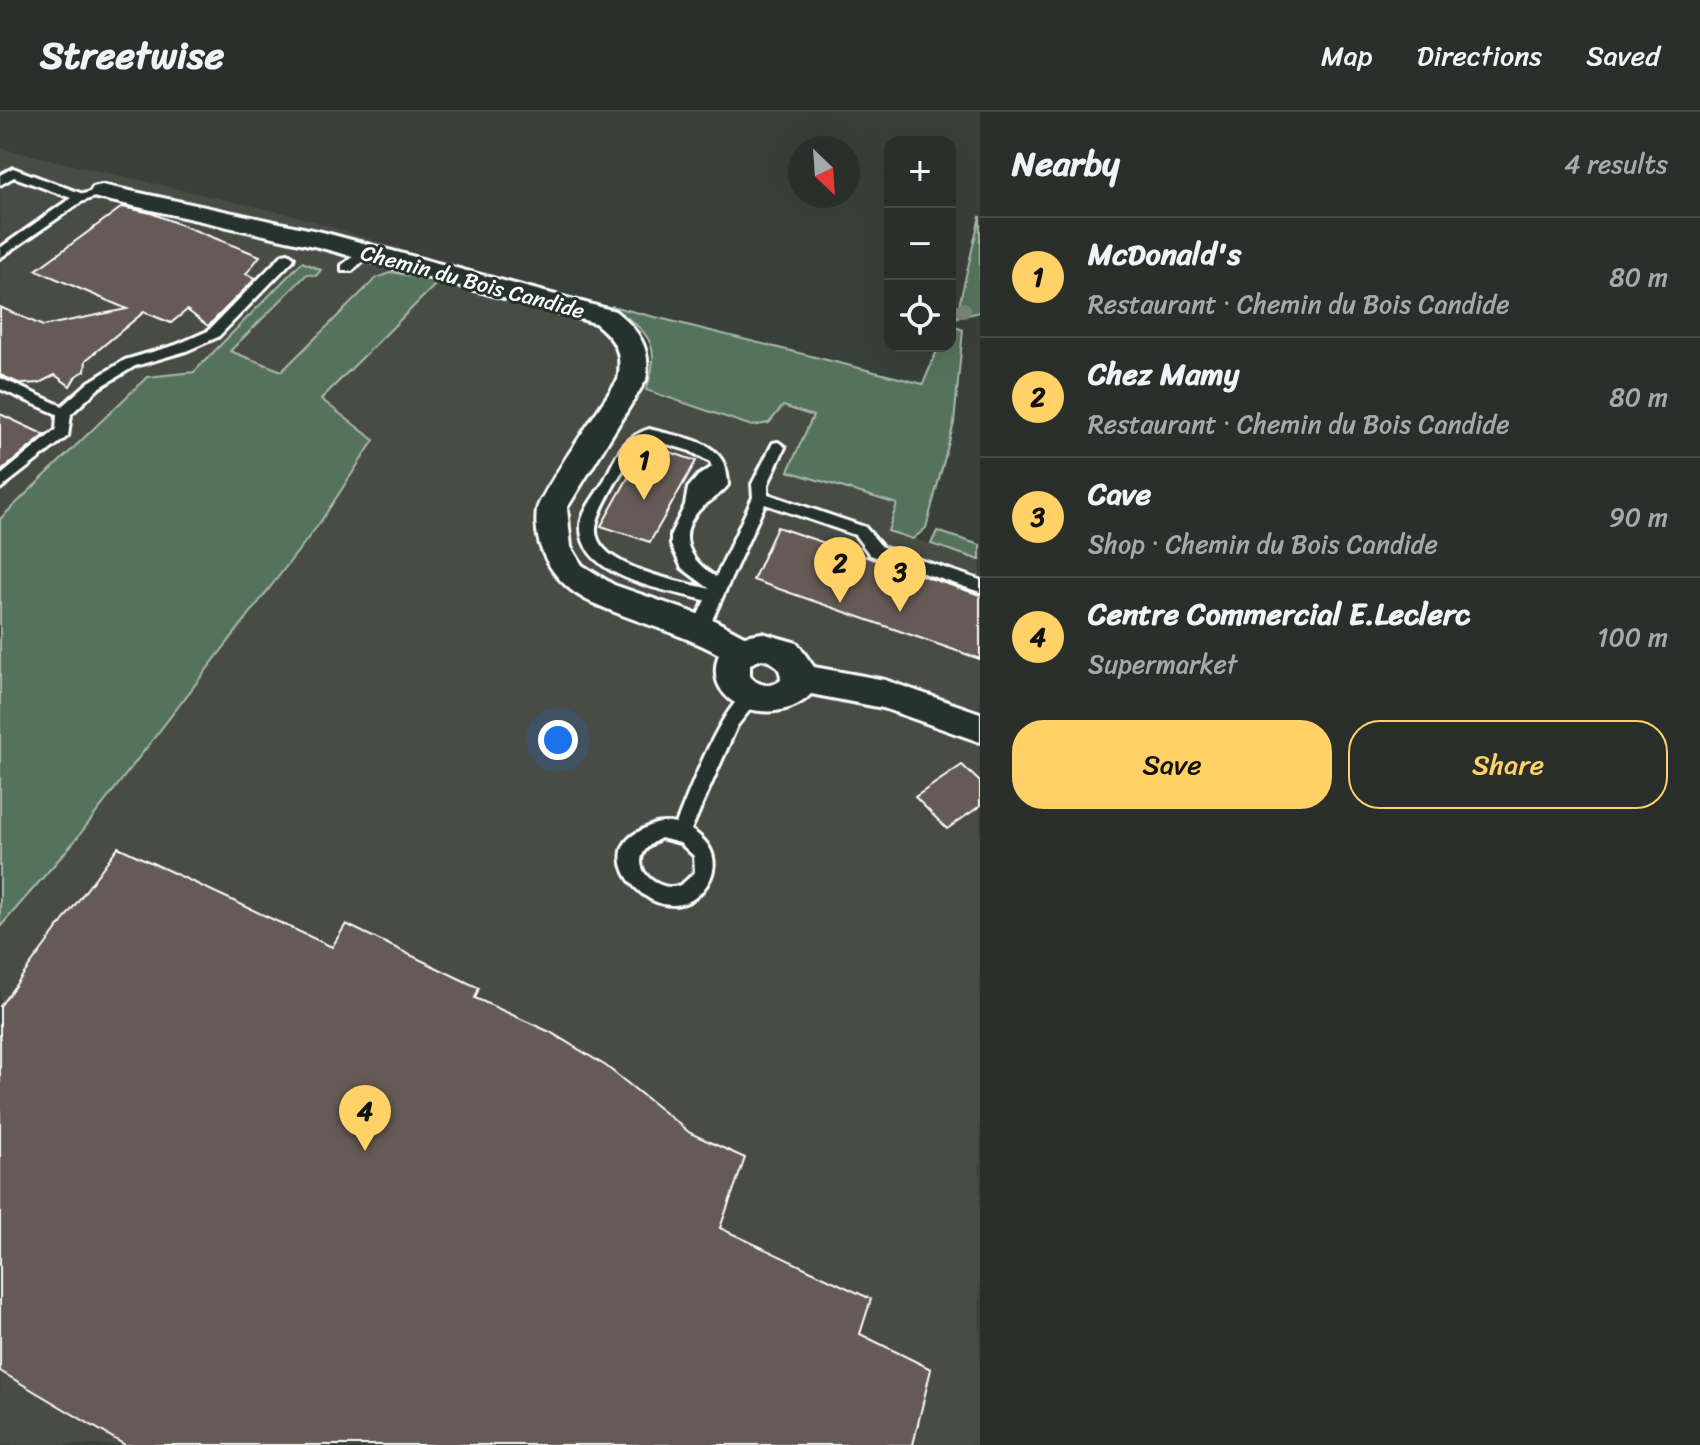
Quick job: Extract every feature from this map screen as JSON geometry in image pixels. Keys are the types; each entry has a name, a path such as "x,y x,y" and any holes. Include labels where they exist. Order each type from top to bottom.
{"street":[{"name":"Chemin du Bois Candide","path":"92,194 322,240 356,260 584,309 605,317 622,330 635,352 632,380 552,508 555,548 571,573 603,594 700,628 742,651 762,646 785,652 798,669 800,678"},
{"path":"288,257 322,240"},
{"path":"742,651 734,657 731,675 741,691 751,697 762,700 783,698 798,686 800,678 885,694 980,728"}],"lane":[{"path":"0,181 13,172 92,194"},
{"path":"0,254 92,194"},
{"path":"0,484 63,432 64,412 94,385 130,363 181,348 213,334 288,257"},
{"path":"0,383 64,412"},
{"path":"649,434 714,457 720,485 693,506 677,535 679,552 687,565 718,591 622,570 606,562 593,550 587,536 588,523 633,441 641,435 649,434"},
{"path":"700,628 761,497 760,484 778,447"},
{"path":"761,497 860,531 876,551 980,586"},
{"path":"681,833 730,722 751,697"}],"shaded area":[{"path":"0,148 297,216 404,250 392,272 375,278 282,372 220,347 194,372 147,378 0,519"},
{"path":"438,282 587,319 606,333 622,351 616,380 752,426 769,423 783,406 814,416 788,471 897,505 888,531 980,560 980,1445 0,1445 0,927 73,843 319,524 374,440 321,399"}],"green space":[{"path":"980,216 980,312 956,318"},
{"path":"302,262 321,270 316,276 307,274 230,351 282,371 376,278 392,272 438,282 321,399 374,440 319,524 73,843 0,927 0,519 147,377 194,372"},
{"path":"611,306 923,384 936,352 956,352 956,327 963,330 954,423 926,528 913,539 888,531 897,504 788,471 813,416 783,406 769,423 752,426 646,390 653,361 652,350 649,340 634,323"},
{"path":"937,531 980,545 980,560 931,544"}],"building":[{"path":"122,207 151,213 260,256 246,274 256,278 208,326 187,310 171,323 144,312 86,360 85,371 76,376 70,386 55,375 39,383 21,384 0,375 0,307 43,326 127,309 36,270"},
{"path":"0,414 45,435 0,472"},
{"path":"647,444 696,461 650,542 601,526"},
{"path":"777,527 980,595 980,659 753,580"},
{"path":"962,765 980,782 980,806 947,829 915,797"},
{"path":"118,847 332,947 346,924 479,988 475,998 550,1032 606,1066 690,1133 745,1158 720,1228 871,1299 860,1334 931,1369 913,1445 125,1445 0,1371 0,1006"}],"place":[{"name":"McDonald's","path":"644,500"},
{"name":"Chez Mamy","path":"840,603"},
{"name":"Cave","path":"900,612"},
{"name":"Centre Commercial E.Leclerc","path":"365,1151"}]}
